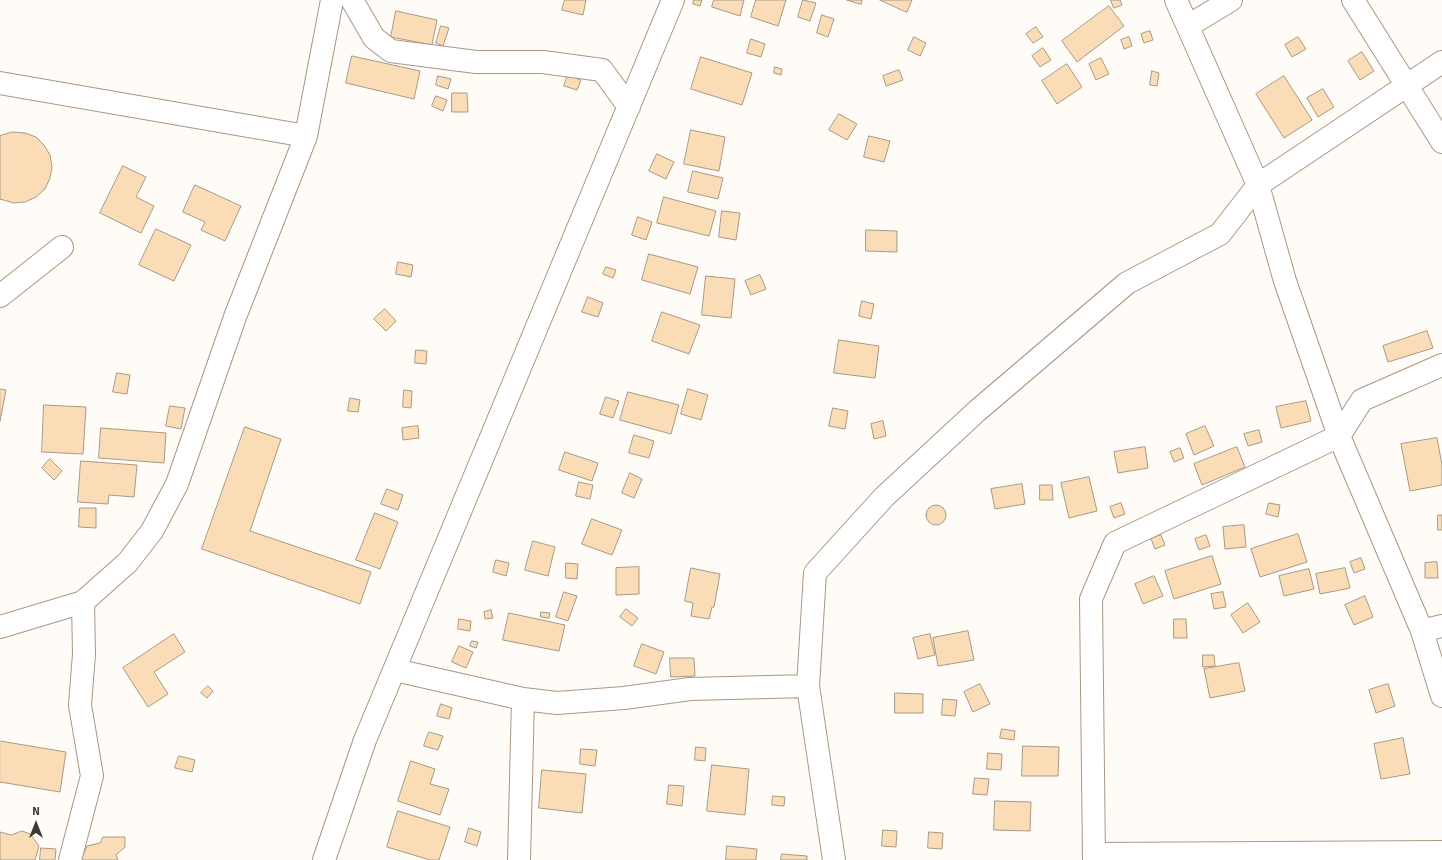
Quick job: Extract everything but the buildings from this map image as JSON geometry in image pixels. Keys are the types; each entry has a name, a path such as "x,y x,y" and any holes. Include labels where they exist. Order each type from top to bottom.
{"street":[{"path":"0,627 83,602 128,562 152,531 177,484 235,317 306,136 332,0"},
{"path":"352,0 374,38 391,51 476,62 543,62 602,70 629,106"},
{"path":"324,860 366,740 673,0"},
{"path":"1176,0 1258,185 1285,281 1339,436 1432,629 1442,696"},
{"path":"1188,26 1231,0"},
{"path":"1353,0 1442,142"},
{"path":"834,860 808,686 815,573 884,497 976,411 1127,283 1220,234 1258,185 1407,87 1442,62"},
{"path":"0,83 306,136"},
{"path":"0,296 62,247"},
{"path":"1442,365 1362,400 1339,436 1115,543 1091,600 1094,857 1442,852"},
{"path":"70,860 92,776 80,706 84,654 83,602"},
{"path":"395,670 522,699 557,703 624,698 690,689 808,686"},
{"path":"519,860 522,699"}]}
